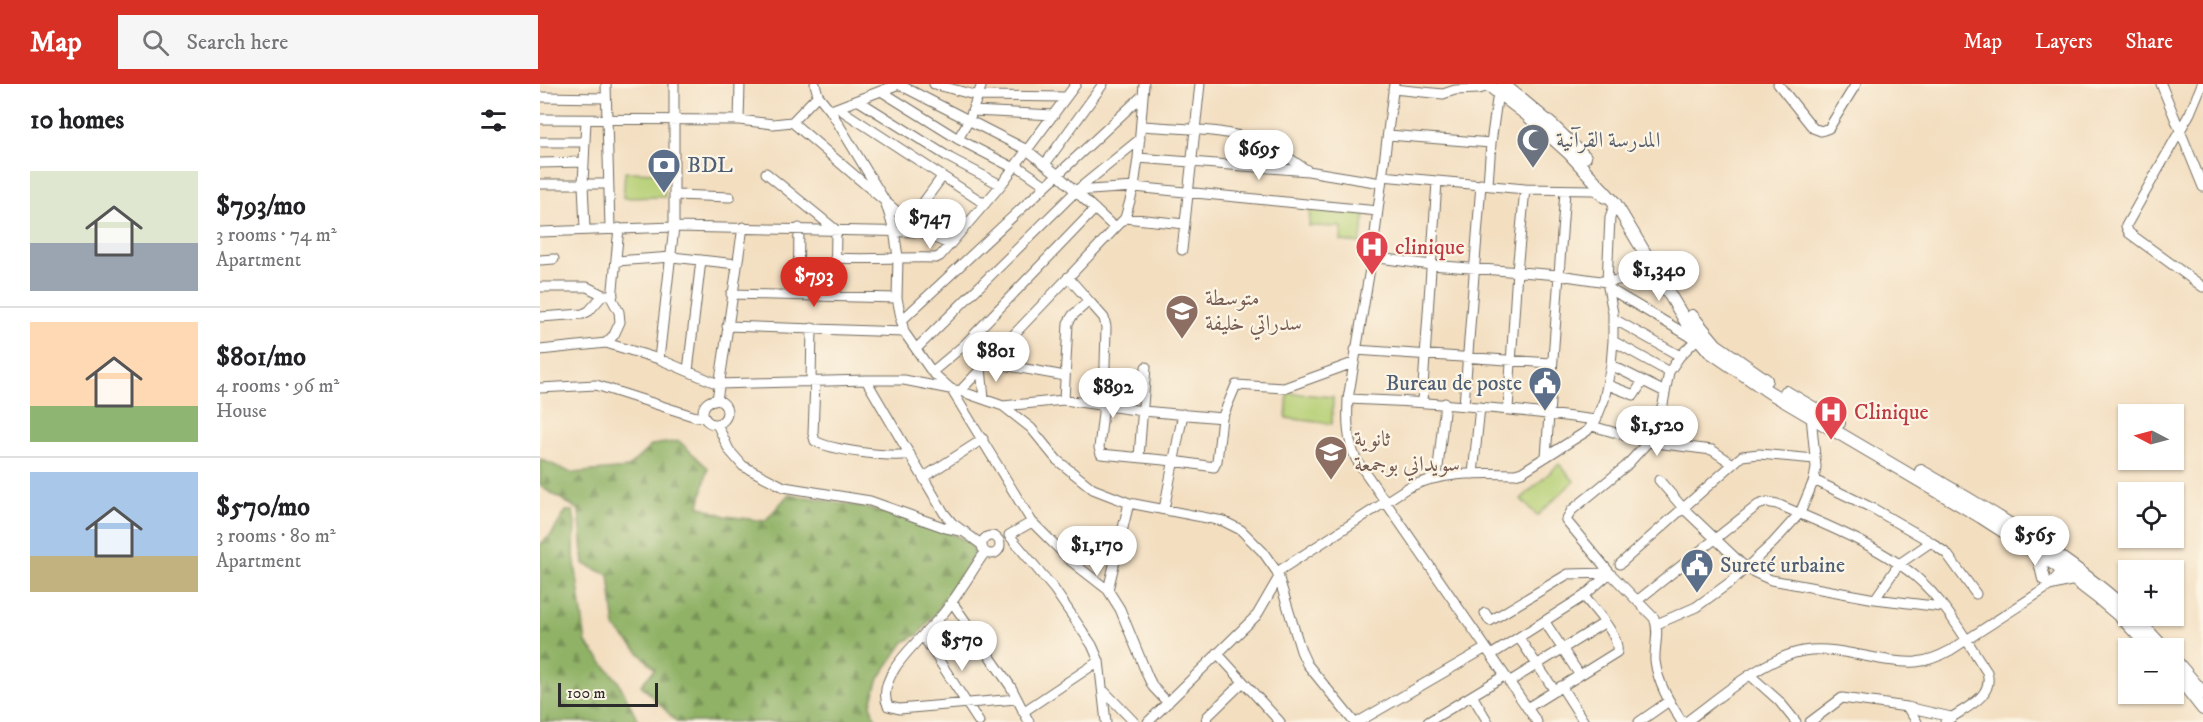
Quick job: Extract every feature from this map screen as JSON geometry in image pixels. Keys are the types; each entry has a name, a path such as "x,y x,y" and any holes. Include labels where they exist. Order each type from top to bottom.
{"main road":[{"path":"1495,86 1589,162 1620,200 1699,337 1716,345 1775,386 1986,509 2118,602"},
{"path":"1549,129 1595,179 1699,337 1719,358 1811,416 1982,517 2038,554 2061,564 2073,579 2123,619 2141,638"},
{"path":"2038,554 2045,584 2073,579"},
{"path":"2143,626 2155,638"},
{"path":"2184,671 2203,693"},
{"path":"2184,685 2203,709"}],"street":[{"path":"540,317 583,314 608,295 616,261 615,228 607,184 606,84"},
{"path":"659,359 674,227 674,84"},
{"path":"739,120 740,84"},
{"path":"815,84 818,94 834,109 985,204"},
{"path":"834,109 860,101 898,84 971,115 1027,150 1046,164 1115,228"},
{"path":"934,84 978,96 1065,97"},
{"path":"958,139 971,115 982,84"},
{"path":"1003,96 1005,84"},
{"path":"835,258 877,260 940,256 1001,185 1076,84"},
{"path":"1046,164 1103,84"},
{"path":"955,390 984,365 1125,218 1134,187 1142,126 1144,84"},
{"path":"1182,250 1200,84"},
{"path":"1778,84 1814,128 1821,131 1829,128 1856,84"},
{"path":"2161,84 2203,187"},
{"path":"2202,84 2190,113 2126,228 2129,233 2203,287"},
{"path":"1464,405 1474,267 1491,143 1495,86 1455,90 1443,94 1393,87 1372,256 1348,399 1347,418 1350,445 1356,459 1537,722"},
{"path":"881,91 958,139 1015,167 1045,185"},
{"path":"540,119 739,120 773,124 792,122 818,94"},
{"path":"901,321 1143,95"},
{"path":"540,97 606,98"},
{"path":"860,101 950,158 1001,185"},
{"path":"834,109 885,201 894,230 898,257 897,298 904,333 933,372 955,390 1032,522 1072,562 1108,590 1120,609 1153,687 1168,703"},
{"path":"971,115 1054,115"},
{"path":"585,229 583,184 586,120"},
{"path":"792,122 909,222 921,231 949,244"},
{"path":"1142,126 1235,135 1271,147 1308,171"},
{"path":"1388,135 1491,143"},
{"path":"916,349 1076,191 1140,139"},
{"path":"540,142 585,142"},
{"path":"909,222 950,158"},
{"path":"1138,158 1381,179 1484,184 1525,189 1595,190 1613,206 1608,230 1607,285 1614,319 1611,365 1608,385 1594,423 1532,467 1515,474 1437,477 1407,488 1386,501 1278,575 1257,615 1148,722"},
{"path":"540,163 584,162"},
{"path":"766,173 836,230"},
{"path":"1422,401 1437,182"},
{"path":"540,184 607,184"},
{"path":"1076,191 1134,187 1378,211"},
{"path":"1508,409 1525,189"},
{"path":"1546,457 1565,191"},
{"path":"675,195 730,197"},
{"path":"933,372 963,346 1095,209"},
{"path":"1125,218 1185,224"},
{"path":"540,231 743,227 921,231"},
{"path":"717,400 731,294 743,227"},
{"path":"798,295 799,228"},
{"path":"835,295 836,230"},
{"path":"1372,256 1431,265 1559,275 1607,285 1699,337 1680,356 1669,372 1658,419 1648,442 1626,466 1572,510 1566,520 1657,624 1655,660 1662,687 1684,722 1778,659 1801,652 1846,651 1897,661 1917,662 1935,658 1966,640 2045,584 2061,564"},
{"path":"616,261 672,257 737,264"},
{"path":"540,260 554,259"},
{"path":"688,371 701,260"},
{"path":"1607,285 1657,273"},
{"path":"1068,277 1104,318 1106,327 1104,404 1099,452 1105,455 1214,467 1217,461 1222,418 1236,385 1284,388 1353,363"},
{"path":"540,287 587,287 608,295 619,312 620,322 614,335 606,343"},
{"path":"731,294 897,298"},
{"path":"1064,400 1070,319 1089,301"},
{"path":"1614,319 1680,356"},
{"path":"727,327 812,328 904,333"},
{"path":"812,328 813,434 815,441 872,454 891,456 910,454"},
{"path":"1613,342 1669,372"},
{"path":"540,350 606,343 659,359 718,384 904,380 955,390 1003,406 1031,428 1057,460 1093,489 1129,503 1223,521 1235,526 1255,542 1278,575 1304,658 1311,670 1356,722 1519,638 1584,597 1610,573"},
{"path":"1355,350 1552,363"},
{"path":"984,365 1065,376"},
{"path":"984,365 984,399"},
{"path":"1611,365 1665,392"},
{"path":"1139,457 1146,367"},
{"path":"866,380 952,523 992,553 998,550 998,540 1032,522"},
{"path":"1608,385 1634,395 1643,381"},
{"path":"540,388 596,385 696,417 703,416"},
{"path":"1348,399 1422,401 1549,414 1594,423 1648,442 1712,450 1733,464"},
{"path":"717,400 724,403 727,410 726,418 717,424 709,423 703,416 705,404 717,400"},
{"path":"1003,406 1064,400 1143,411 1222,418"},
{"path":"1437,477 1445,404"},
{"path":"1473,474 1480,406"},
{"path":"1164,509 1183,414"},
{"path":"1657,624 1696,607 1747,569 1800,513 1814,480 1815,459 1811,416"},
{"path":"717,424 729,450 743,466 784,487 870,501 946,528 965,532"},
{"path":"924,477 982,439"},
{"path":"1620,564 1742,456 1750,453 1815,459"},
{"path":"1659,480 1713,539 1747,569 1771,580 1875,599 1942,607"},
{"path":"1814,480 1874,509 1931,542 1947,554 1976,594"},
{"path":"1638,600 1763,502 1777,504 1852,538 1899,564 1916,577 1966,640 1987,672 1990,681 1989,688 1983,696 1948,720 1907,707 1842,698 1810,722"},
{"path":"1108,590 1129,503"},
{"path":"1009,535 1054,589 1092,645 1099,661 1106,722"},
{"path":"1875,599 1899,564 1931,542"},
{"path":"983,548 952,602 908,650 890,678 885,693 888,706 899,709 1016,699"},
{"path":"1485,613 1490,621 1568,574 1610,573"},
{"path":"1527,708 1617,652 1617,643 1584,597"},
{"path":"952,602 1011,687 1029,722"},
{"path":"1545,622 1579,674"},
{"path":"1428,722 1537,664 1604,623"},
{"path":"923,636 979,722"},
{"path":"1519,638 1584,722"},
{"path":"1217,653 1280,722"},
{"path":"1023,712 1099,661"},
{"path":"1751,676 1779,701 1796,722"},
{"path":"1206,722 1208,717 1243,682"},
{"path":"1103,690 1134,722"},
{"path":"1473,697 1488,722"},
{"path":"1639,722 1669,701"},
{"path":"1907,707 1917,722"}],"green space":[{"path":"625,172 664,173 665,197 623,198"},
{"path":"1310,209 1366,209 1360,243 1341,241 1342,227 1309,226"},
{"path":"1288,393 1333,397 1332,424 1286,418"},
{"path":"679,441 708,468 699,506 725,516 765,521 789,494 859,506 905,517 928,524 971,543 975,554 940,607 919,634 904,642 879,678 871,703 873,714 878,722 677,722 641,685 655,669 615,628 609,575 584,564 579,510 540,486 540,459 572,473 627,468 652,445"},
{"path":"1559,464 1574,481 1537,516 1521,499"},
{"path":"566,511 573,511 575,523 574,555 586,643 618,681 639,722 540,722 540,544 551,535"}],"place":[{"name":"المدرسة القرآنية","path":"1533,169"},
{"name":"BDL","path":"664,194"},
{"name":"clinique","path":"1372,276"},
{"name":"متوسطة سدراتي خليفة","path":"1182,340"},
{"name":"Bureau de poste","path":"1545,412"},
{"name":"Clinique","path":"1831,441"},
{"name":"ثانوية سويداني بوجمعة","path":"1331,481"},
{"name":"Sureté urbaine","path":"1697,594"}]}
